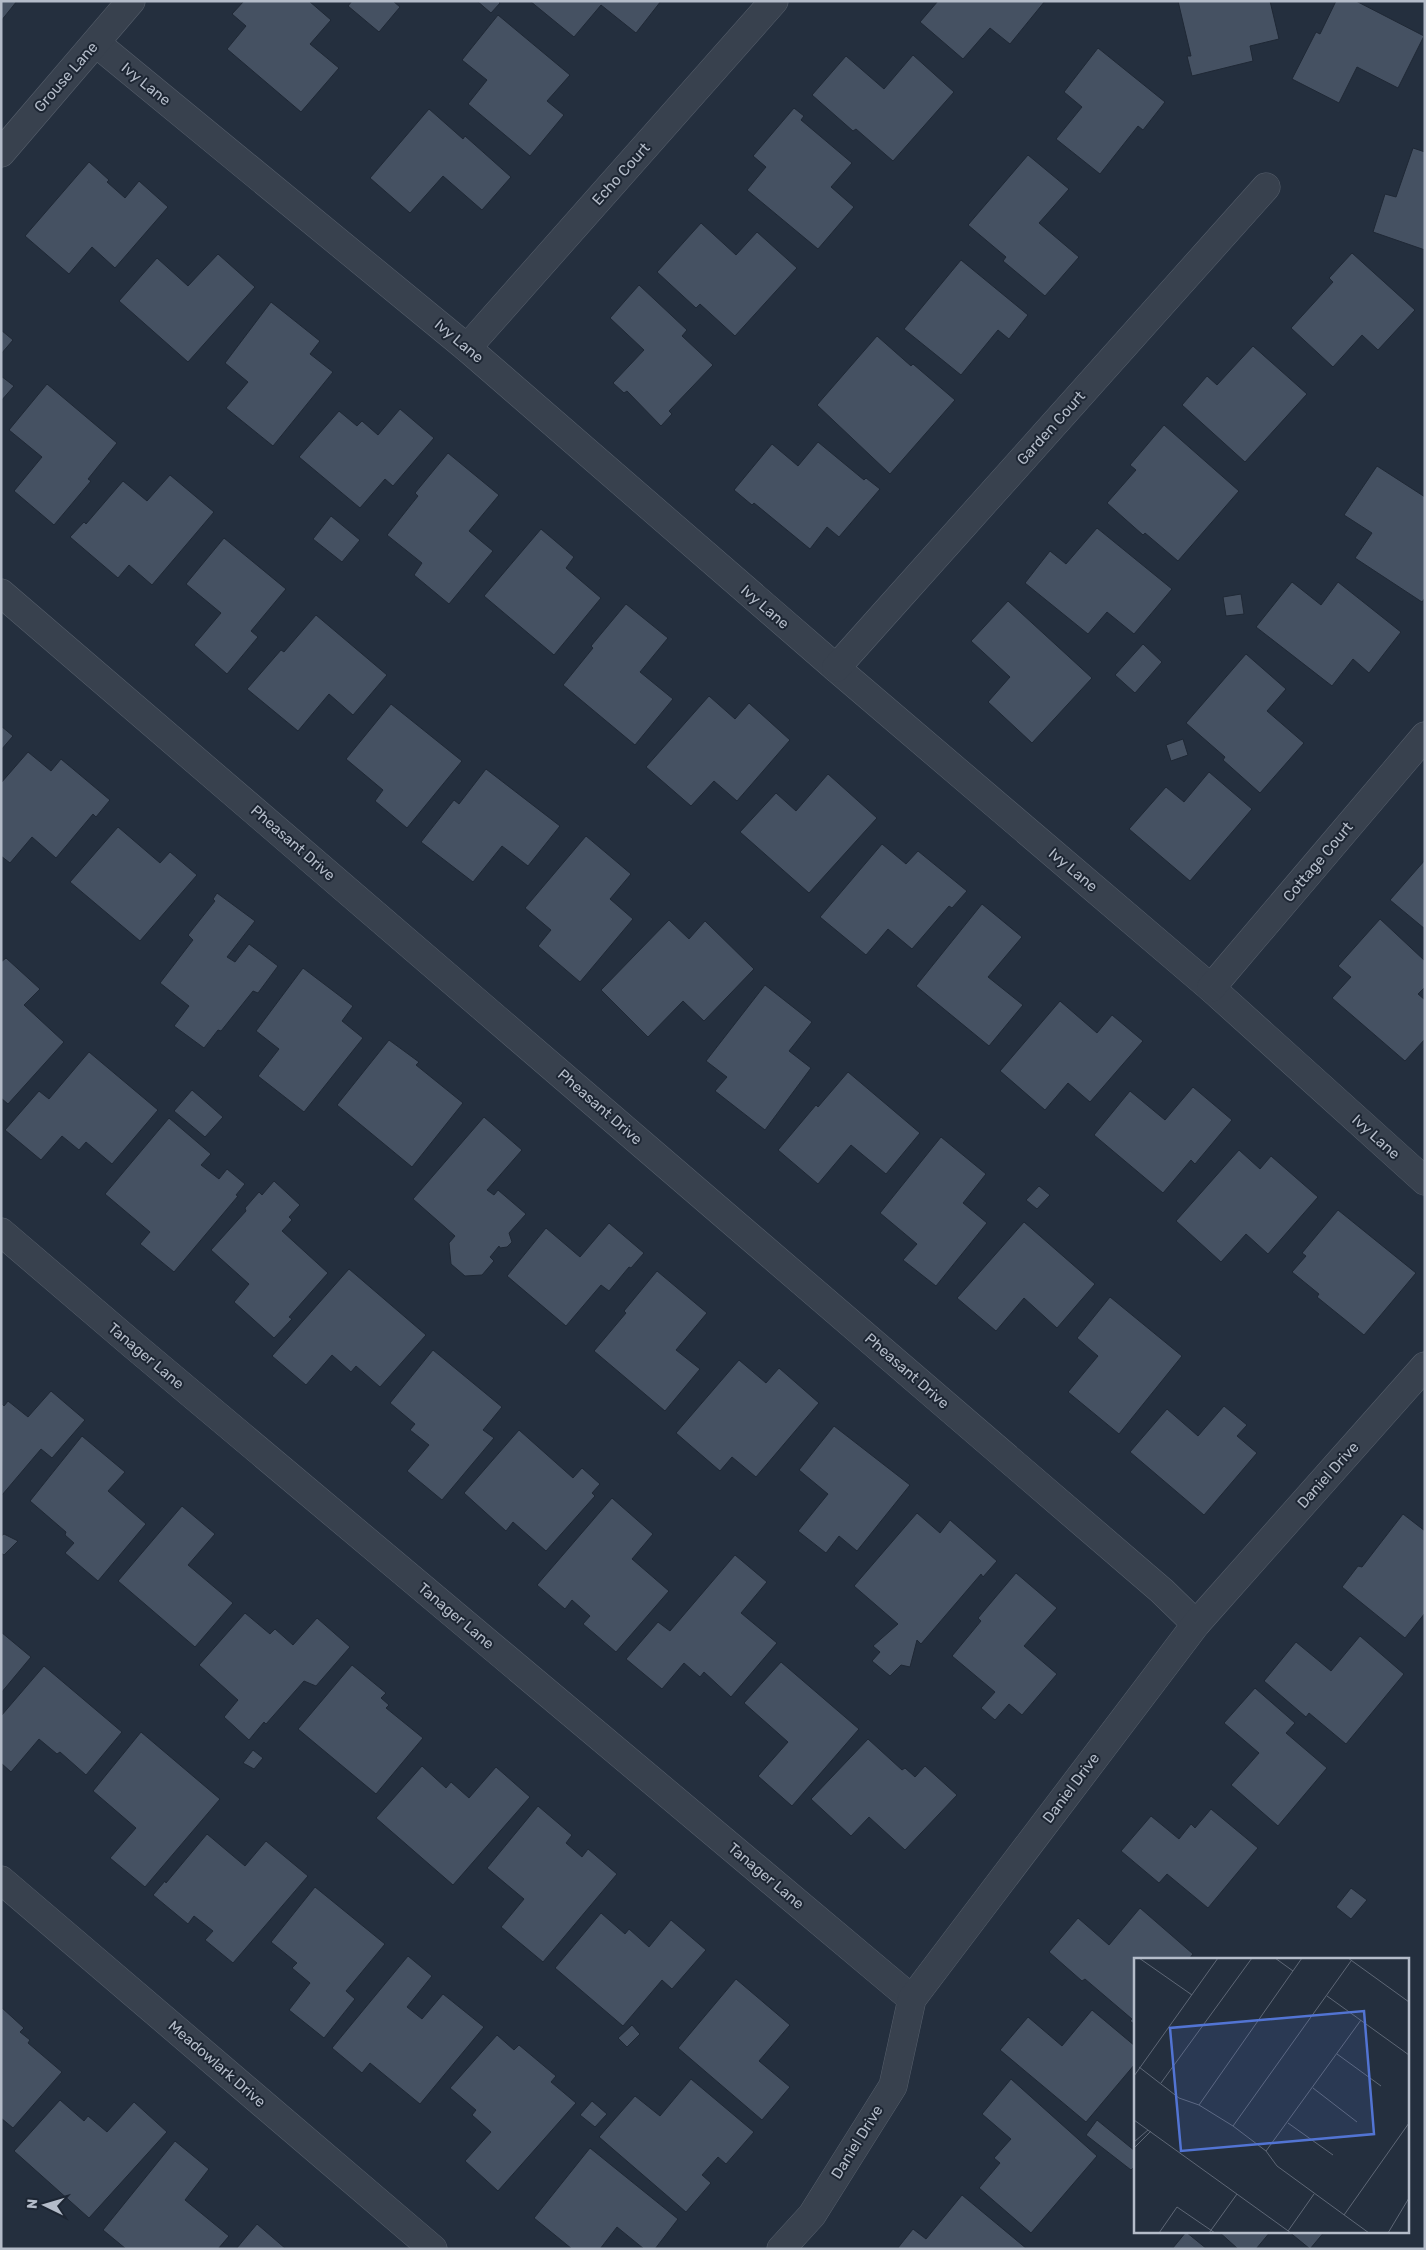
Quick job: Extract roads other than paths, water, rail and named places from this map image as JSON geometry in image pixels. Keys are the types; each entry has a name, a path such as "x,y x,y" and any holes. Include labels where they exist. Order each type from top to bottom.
{"street":[{"name":"Grouse Lane","path":"1,153 132,1"},
{"name":"Echo Court","path":"467,348 774,1"},
{"name":"Ivy Lane","path":"96,43 467,348 836,668 1211,988 1425,1181"},
{"name":"Garden Court","path":"836,668 1266,187"},
{"name":"Pheasant Drive","path":"1,593 1162,1591 1196,1624"},
{"name":"Cottage Court","path":"1211,988 1425,736"},
{"name":"Tanager Lane","path":"1,1232 912,1999"},
{"name":"Daniel Drive","path":"781,2249 812,2215 893,2086 912,1999 1196,1624 1425,1366"},
{"name":"Meadowlark Drive","path":"1,1880 433,2249"}]}
